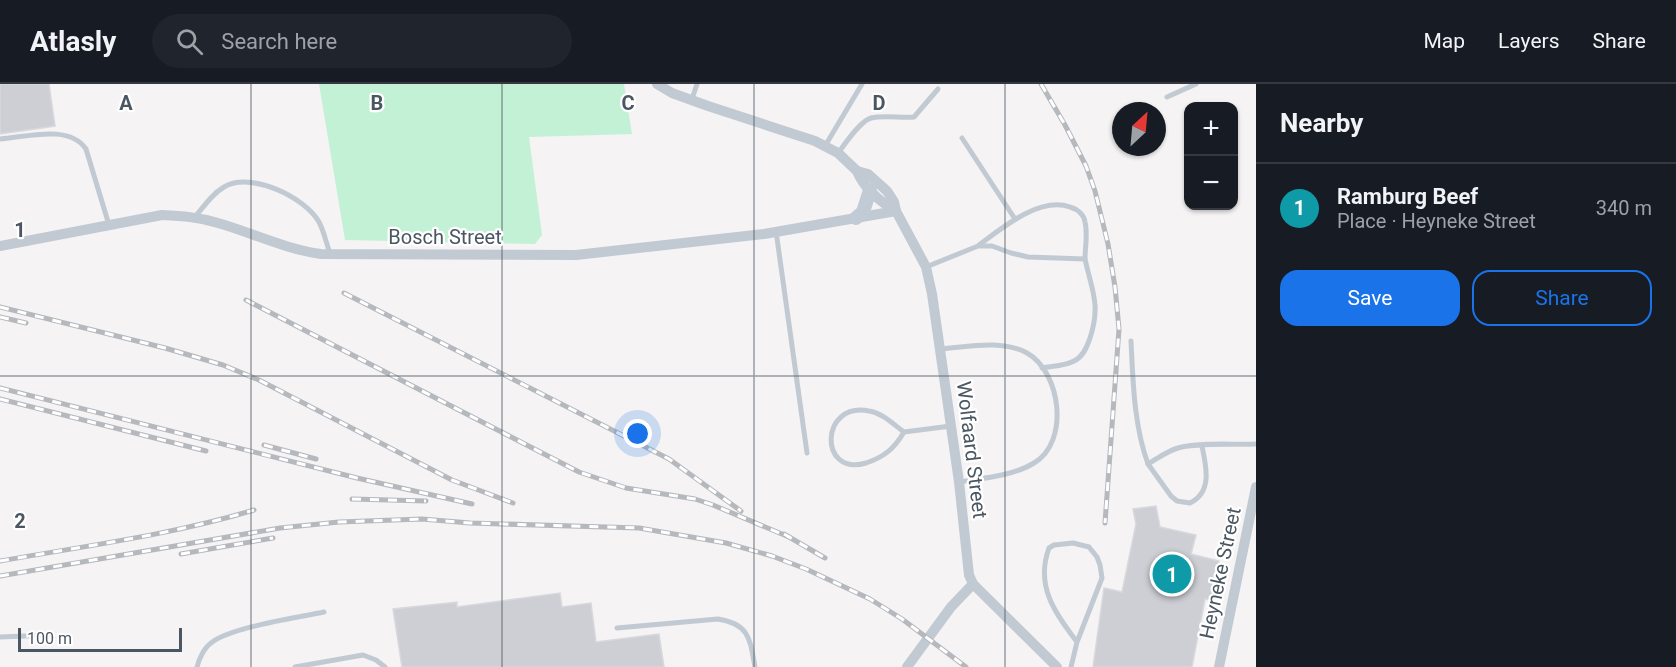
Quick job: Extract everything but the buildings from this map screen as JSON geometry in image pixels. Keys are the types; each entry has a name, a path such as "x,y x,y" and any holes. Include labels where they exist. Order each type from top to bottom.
{"street":[{"name":"Wolfaard Street","path":"657,84 672,93 825,146 838,153 857,171 870,190 884,204 896,211"},
{"name":"Wolfaard Street","path":"857,171 868,174 887,191 926,267 941,349 959,482 967,564 973,584"},
{"path":"856,218 863,212 870,190"},
{"name":"Bosch Street","path":"0,246 162,214 218,223 294,249 330,254 576,255 776,231 896,211"},
{"name":"Heyneke Street","path":"1219,667 1256,487"},
{"path":"907,667 951,607 973,584 1056,667"}],"lane":[{"path":"692,99 697,84"},
{"path":"825,146 861,84"},
{"path":"1167,97 1196,84"},
{"path":"838,153 865,121 873,117 914,117 938,89"},
{"path":"0,139 67,135 81,142 86,149 109,225"},
{"path":"962,138 1016,219"},
{"path":"195,218 212,196 226,185 238,182 260,184 292,196 305,206 319,222 330,254"},
{"path":"926,267 978,246 1016,219 1050,205 1066,205 1077,210 1085,220 1085,259 1097,308 1094,326 1081,357 1072,363 1042,368"},
{"path":"776,231 807,453"},
{"path":"978,246 992,246 1028,257 1085,259"},
{"path":"1131,341 1142,447 1148,464 1177,501 1190,503 1202,495 1207,475 1202,446"},
{"path":"941,349 993,345 1010,346 1028,353 1048,376 1056,399 1057,423 1049,449 1036,462 1018,471 959,482"},
{"path":"904,432 892,450 861,464 842,462 831,447 831,434 836,421 844,414 855,410 869,411 882,416 904,432 951,426"},
{"path":"1148,464 1176,449 1256,444"},
{"path":"1071,667 1077,642 1102,579 1097,557 1089,547 1073,543 1054,545 1048,548 1044,559 1044,581 1055,611 1077,642"},
{"path":"197,667 198,660 209,644 226,634 324,612"},
{"path":"617,628 718,619 731,621 750,637 755,667"},
{"path":"0,637 50,635"},
{"path":"295,667 363,655 376,660 385,667"}],"green space":[{"path":"319,84 624,84 632,134 529,137 542,235 535,244 345,240"}],"railway":[{"path":"1041,84 1086,166 1095,191 1108,244 1115,287 1119,329 1105,523"},
{"path":"344,293 669,459 741,511"},
{"path":"246,300 579,472 626,488 695,499 789,537"},
{"path":"0,307 165,348 223,365 259,380 452,480 513,503"},
{"path":"0,317 26,323"},
{"path":"0,388 357,478 472,504"},
{"path":"0,399 206,451"},
{"path":"264,445 316,459"},
{"path":"352,499 426,501"},
{"path":"0,561 160,533 254,510"},
{"path":"0,576 280,528 339,522 422,519 470,523 639,528 726,543 772,556 806,569 870,599 902,619 966,667"},
{"path":"784,534 825,558"},
{"path":"181,554 273,538"}],"place":[{"name":"Ramburg Beef","path":"1172,574"}]}
